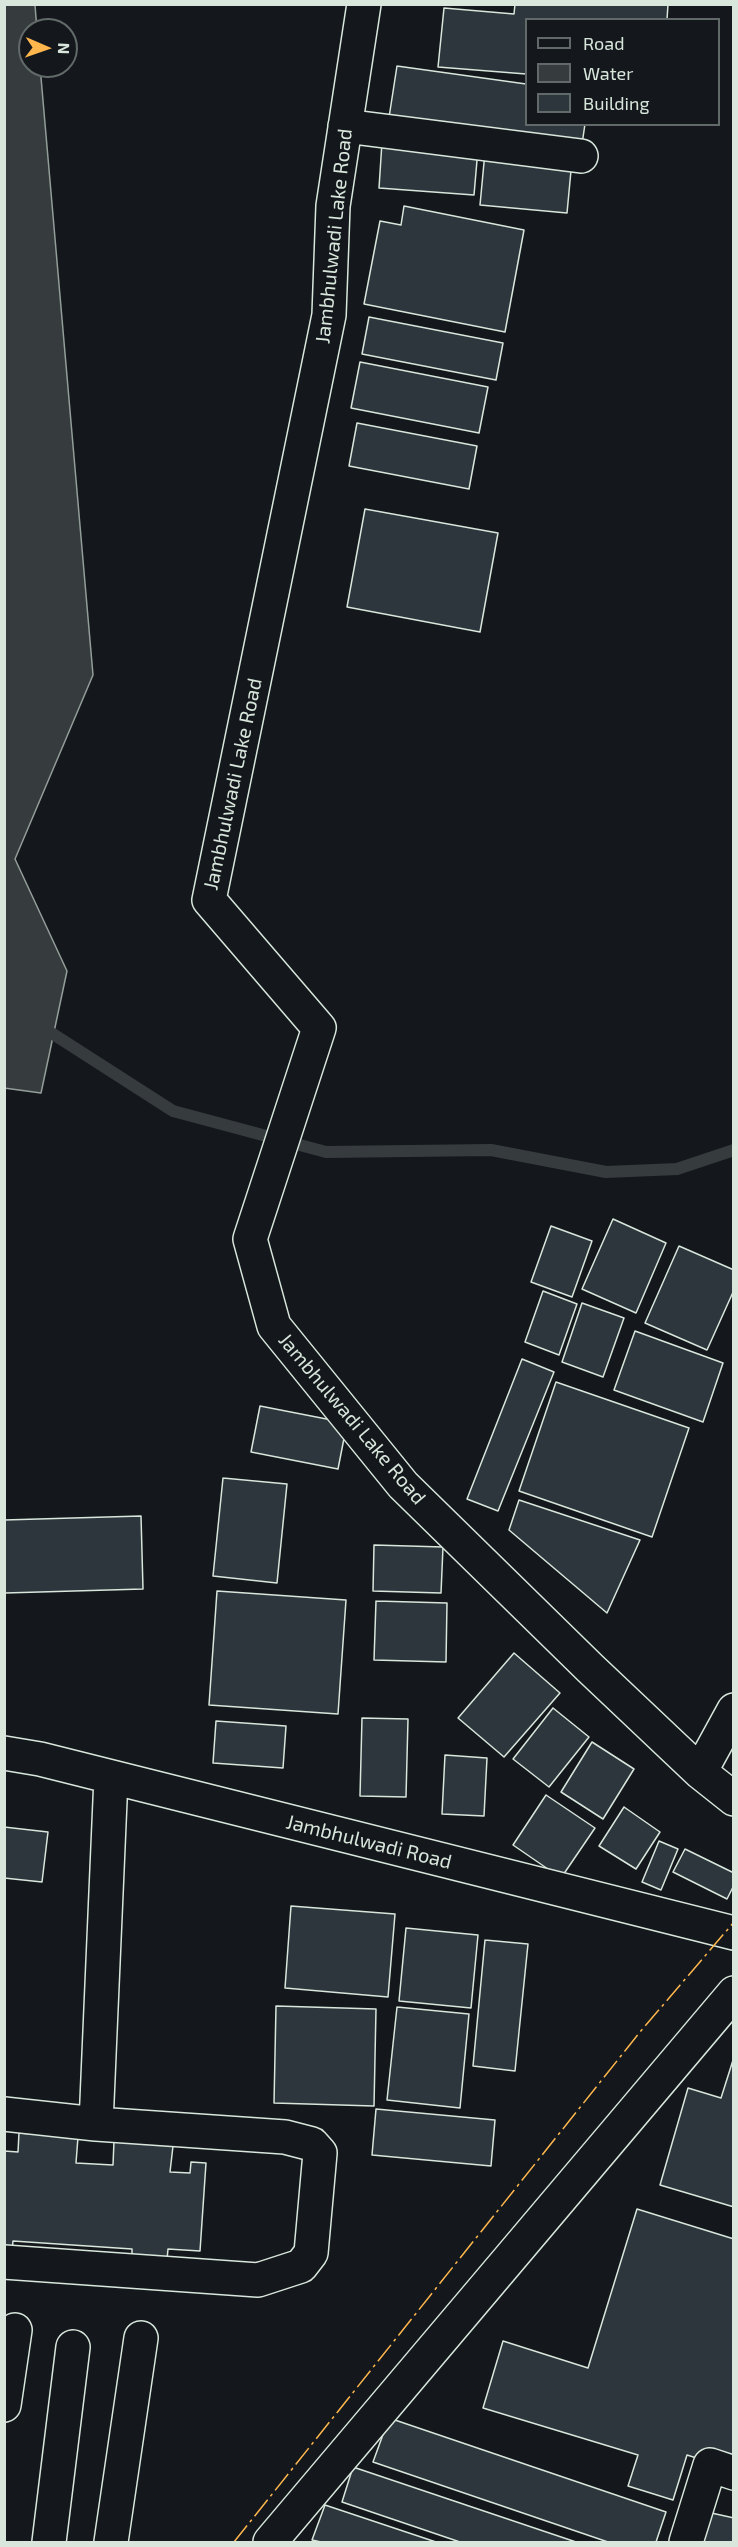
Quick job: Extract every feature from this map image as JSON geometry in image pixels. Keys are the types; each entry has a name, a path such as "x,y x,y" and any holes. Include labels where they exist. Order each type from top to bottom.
{"street":[{"name":"Jambhulwadi Lake Road","path":"364,4 333,206 329,315 209,900 319,1028 250,1239 274,1326 403,1485 700,1772 734,1799"},
{"path":"345,126 581,156"},
{"path":"700,1772 734,1710"},
{"name":"Jambhulwadi Road","path":"4,1753 111,1777 734,1933"},
{"path":"96,2124 111,1777"},
{"path":"270,2542 734,1993"},
{"path":"4,2114 96,2124 285,2137 312,2144 320,2153 310,2253 301,2265 258,2280 4,2262"},
{"path":"4,2405 15,2330"},
{"path":"111,2542 141,2338"},
{"path":"49,2542 73,2347"},
{"path":"686,2542 710,2465 734,2473"}],"water":[{"path":"4,5 35,5 36,18 18,18 18,78 41,78 93,675 15,859 67,971 41,1093 4,1088"}],"building":[{"path":"515,4 668,4 667,18 525,18 525,74 438,67 444,8 514,14"},
{"path":"397,66 525,84 525,126 585,126 581,151 388,124"},
{"path":"382,142 478,149 474,195 379,188"},
{"path":"485,152 572,160 567,213 480,205"},
{"path":"404,206 524,230 505,332 364,304 380,221 401,225"},
{"path":"369,317 503,343 496,380 362,354"},
{"path":"360,362 488,387 479,433 351,408"},
{"path":"357,423 477,446 469,489 349,466"},
{"path":"365,509 498,533 480,632 347,607"},
{"path":"613,1219 666,1243 636,1313 582,1289"},
{"path":"551,1226 592,1241 572,1297 531,1282"},
{"path":"679,1246 734,1270 734,1290 707,1350 645,1323"},
{"path":"543,1291 577,1304 559,1355 525,1342"},
{"path":"582,1303 624,1318 603,1377 562,1362"},
{"path":"635,1331 723,1363 703,1422 614,1390"},
{"path":"522,1359 554,1372 498,1511 467,1499"},
{"path":"556,1382 689,1428 652,1537 519,1491"},
{"path":"260,1406 347,1423 338,1469 251,1452"},
{"path":"223,1478 287,1484 277,1583 213,1576"},
{"path":"519,1500 640,1540 607,1613 509,1530"},
{"path":"141,1516 143,1589 5,1593 4,1520"},
{"path":"374,1545 443,1547 441,1593 373,1591"},
{"path":"217,1591 346,1600 338,1714 209,1705"},
{"path":"376,1601 447,1603 446,1662 374,1660"},
{"path":"514,1653 560,1693 504,1757 458,1718"},
{"path":"553,1708 589,1737 549,1787 513,1759"},
{"path":"362,1718 408,1719 406,1797 360,1796"},
{"path":"216,1721 286,1726 283,1768 213,1763"},
{"path":"592,1742 634,1769 603,1819 561,1792"},
{"path":"445,1755 487,1758 484,1816 442,1814"},
{"path":"546,1795 595,1828 561,1878 513,1845"},
{"path":"624,1807 660,1832 636,1869 599,1846"},
{"path":"4,1827 48,1832 42,1882 4,1878"},
{"path":"659,1841 678,1849 661,1890 642,1882"},
{"path":"685,1849 734,1873 734,1885 727,1899 673,1872"},
{"path":"291,1906 395,1914 388,1997 285,1988"},
{"path":"406,1928 478,1935 471,2008 399,2001"},
{"path":"485,1940 528,1944 515,2071 473,2066"},
{"path":"276,2006 376,2009 374,2106 274,2103"},
{"path":"397,2007 469,2014 460,2108 387,2100"},
{"path":"734,2057 734,2207 660,2185 688,2088 721,2098"},
{"path":"376,2109 495,2120 491,2166 372,2155"},
{"path":"19,2133 78,2137 76,2163 113,2165 114,2141 173,2146 170,2172 190,2173 191,2162 206,2163 200,2251 168,2249 167,2260 132,2258 132,2249 13,2241 12,2252 4,2252 4,2151 18,2152"},
{"path":"637,2209 734,2239 734,2470 687,2455 673,2500 628,2486 638,2455 483,2408 503,2341 588,2368"},
{"path":"389,2418 666,2512 656,2542 608,2542 373,2462"},
{"path":"353,2467 576,2542 460,2542 342,2502"},
{"path":"325,2505 436,2542 321,2542 312,2540"},
{"path":"707,2512 734,2518 734,2542 701,2542"}],"waterway":[{"path":"53,1034 173,1111 326,1152 491,1150 606,1172 677,1169 734,1150"}],"power":[{"path":"234,2542 640,2032 734,1922"}]}
